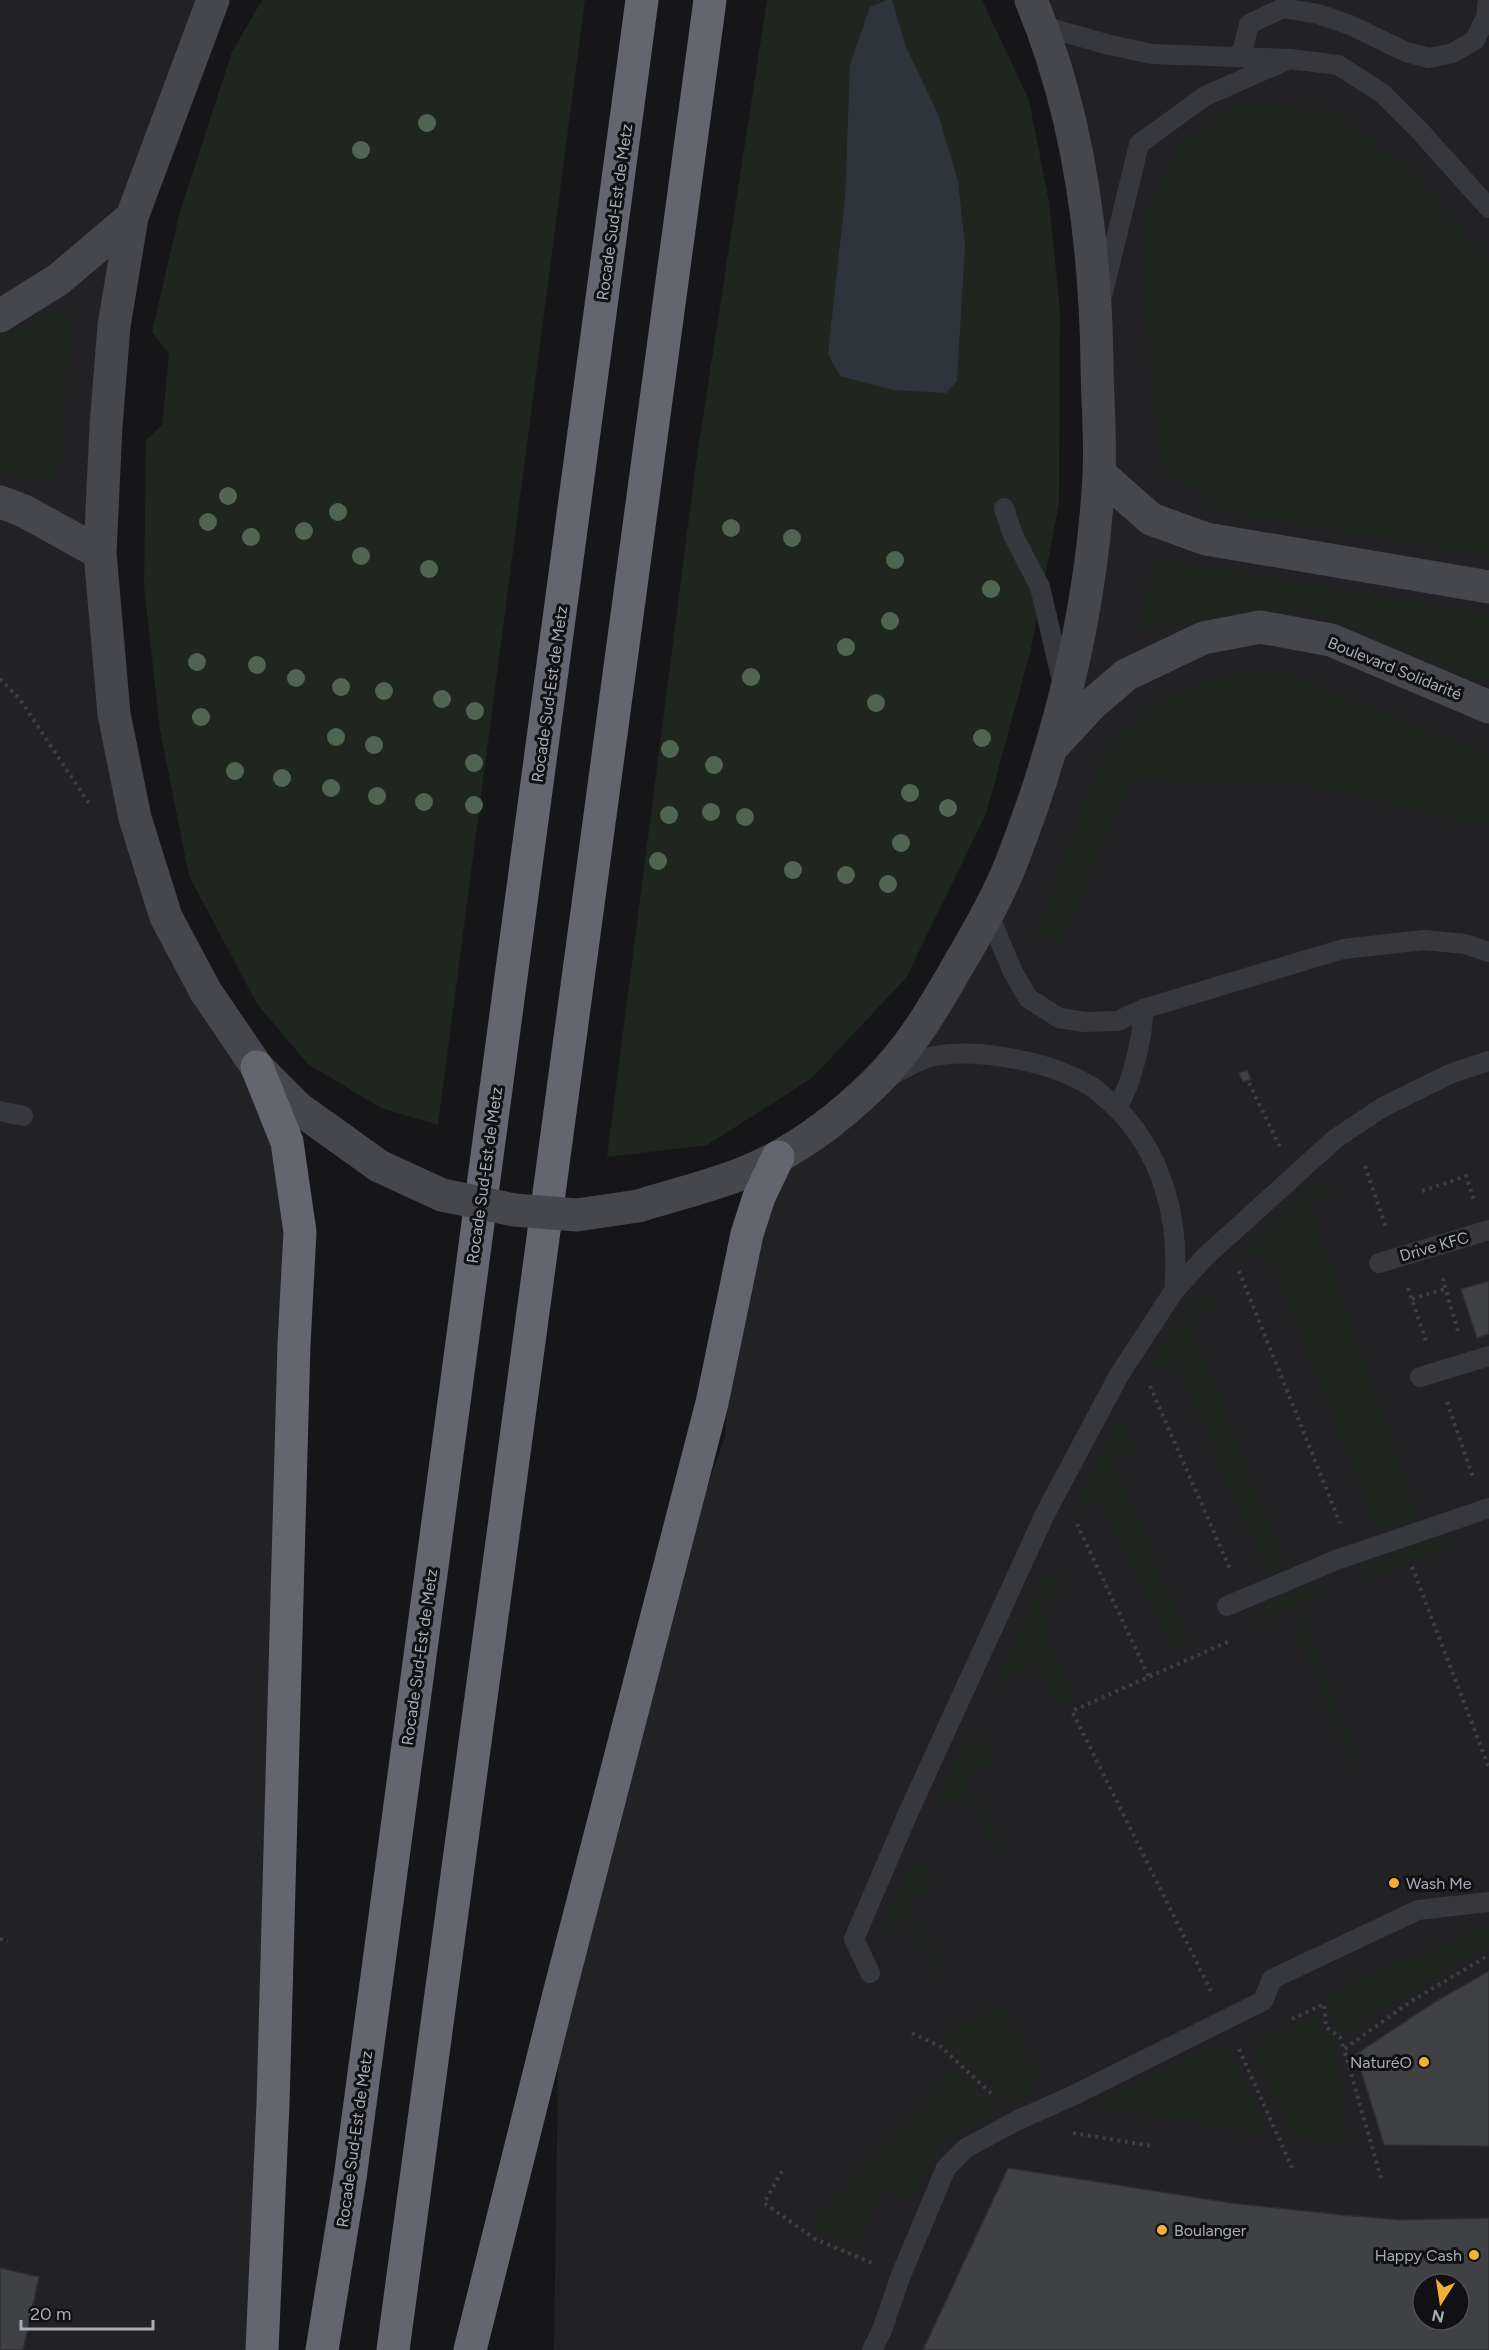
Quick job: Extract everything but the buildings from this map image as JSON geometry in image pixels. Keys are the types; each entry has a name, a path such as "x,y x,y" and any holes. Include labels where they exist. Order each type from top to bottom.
{"highway":[{"name":"Rocade Sud-Est de Metz","path":"322,2350 350,2178 642,0"},
{"path":"393,2350 710,0"},
{"path":"257,1067 287,1142 300,1232 294,1356 273,2092 262,2350"},
{"path":"470,2350 559,1994 712,1403 747,1234 759,1197 777,1157"}],"main road":[{"path":"213,0 132,217 114,326 106,426 100,553 114,714 135,818 166,917 206,992 257,1067 298,1108 379,1167 442,1195 514,1210 577,1215 638,1206 745,1173 777,1157 818,1130 875,1083 920,1031 988,913 1011,863 1052,747 1083,616 1099,473 1096,319 1090,232 1062,86 1036,13"},
{"path":"0,316 59,279 132,217"},
{"path":"1099,473 1151,519 1206,538 1489,587"},
{"path":"0,502 24,511 100,553"},
{"name":"Boulevard Solidarité","path":"1052,747 1092,704 1126,675 1203,638 1260,627 1331,640 1489,706"}],"lane":[{"path":"1240,57 1249,24 1283,8 1318,14 1350,25 1406,52 1429,58 1453,53 1475,40 1486,17 1488,0"},
{"path":"1036,13 1152,54 1290,59 1338,65 1382,93 1419,130 1489,208"},
{"path":"1096,319 1139,144 1205,96 1290,59"},
{"path":"1004,508 1013,535 1040,586 1065,694"},
{"path":"988,913 1028,998 1059,1018 1085,1022 1118,1021 1143,1009 1343,949 1424,940 1465,944 1489,952"},
{"path":"1116,1108 1124,1098 1144,1024 1143,1009"},
{"path":"875,1083 932,1057 974,1053 1043,1064 1092,1087 1135,1128 1158,1169 1168,1199 1177,1262 1174,1291"},
{"path":"870,1972 854,1939 909,1811 1045,1514 1119,1375 1174,1291 1206,1256 1335,1138 1383,1107 1452,1073 1489,1061"},
{"path":"0,1111 23,1116"},
{"name":"Drive KFC","path":"1379,1263 1486,1231"},
{"path":"1419,1377 1485,1357"},
{"path":"1235,1602 1353,1554 1489,1508"},
{"path":"872,2350 946,2168 966,2148 1018,2120 1072,2096 1263,2001 1272,1979 1370,1932 1418,1910 1489,1902"}],"path":[{"path":"0,679 19,698 97,814"},
{"path":"1249,1083 1281,1150 1296,1172"},
{"path":"1422,1191 1466,1176 1486,1231"},
{"path":"1235,1262 1353,1554"},
{"path":"1452,1277 1443,1280 1464,1351 1474,1347 1485,1357"},
{"path":"1412,1299 1445,1289"},
{"path":"1147,1380 1235,1602 1257,1629 1072,1711 1225,2020 1292,2168"},
{"path":"1074,1518 1149,1677"},
{"path":"1403,1570 1423,1563"},
{"path":"1412,1567 1489,1768"},
{"path":"0,1939 8,1941"},
{"path":"1344,2049 1410,2002 1489,1955"},
{"path":"1285,2022 1324,2004 1326,2027 1340,2037 1381,2178"},
{"path":"912,2033 941,2047 1018,2120"}],"shaded area":[{"path":"0,0 213,0 132,217 106,426 135,818 287,1142 262,2350 0,2350"},
{"path":"262,0 585,0 438,1125 381,1108 308,1064 257,1004 189,876 160,730 144,586 146,440 162,425 169,354 152,332 180,211 232,52"},
{"path":"767,0 982,0 1029,100 1049,202 1060,310 1059,504 1030,653 986,814 906,978 812,1078 707,1145 607,1157 696,463"},
{"path":"892,0 906,47 938,114 958,181 965,246 957,381 946,393 893,390 840,376 828,354 845,199 850,64 870,7"},
{"path":"1031,0 1489,0 1489,2350 554,2350 559,1994 653,1637 725,1437 745,1173 849,1105 988,913 1083,616 1096,319"},
{"path":"1235,102 1338,112 1406,169 1489,260 1489,557 1222,512 1159,462 1146,311 1143,221 1179,147"},
{"path":"55,308 70,321 60,459 54,481 29,473 26,481 0,471 0,336 15,333"},
{"path":"1158,559 1489,615 1489,684 1307,609 1136,629"},
{"path":"1240,671 1290,675 1489,755 1489,827 1291,781 1131,780 1061,943 1034,934 1106,746 1164,697"},
{"path":"1319,1180 1331,1185 1335,1192 1308,1201 1418,1518 1378,1532 1268,1252 1241,1262 1240,1257"},
{"path":"1203,1297 1212,1302 1216,1308 1188,1318 1286,1568 1268,1576 1175,1360 1149,1371 1148,1369 1150,1361 1198,1299"},
{"path":"1127,1426 1137,1448 1111,1459 1189,1640 1173,1648 1101,1500 1075,1512 1114,1427"},
{"path":"1440,1536 1451,1538 1457,1544 1365,1579 1368,1565 1375,1560"},
{"path":"1055,1574 1060,1576 1066,1587 1038,1602 1051,1632 1044,1636 1073,1700 1060,1706 1038,1663 999,1683 997,1678 1042,1578"},
{"path":"1311,1585 1322,1587 1327,1593 1257,1623 1258,1612 1262,1607"},
{"path":"1303,1618 1362,1769 1356,1770 1293,1622"},
{"path":"978,1735 993,1759 963,1776 1002,1845 994,1850 966,1794 940,1809 937,1804 968,1738"},
{"path":"917,1862 922,1865 933,1885 904,1902 945,1973 940,1976 907,1920 877,1936 910,1865"},
{"path":"1489,1924 1489,1945 1346,2032 1332,2023 1330,1993"},
{"path":"997,2003 1001,2006 1038,2075 1037,2081 1028,2092 1010,2101 938,2038"},
{"path":"1318,2014 1320,2031 1335,2041 1347,2144 1293,2138 1249,2046"},
{"path":"1224,2043 1269,2134 1094,2105"},
{"path":"954,2070 997,2108 961,2129 934,2153 911,2199 881,2187 853,2248 810,2228"}],"place":[{"name":"Wash Me","path":"1394,1883"},
{"name":"NaturéO","path":"1424,2062"},
{"name":"Boulanger","path":"1162,2230"},
{"name":"Happy Cash","path":"1474,2255"}]}
